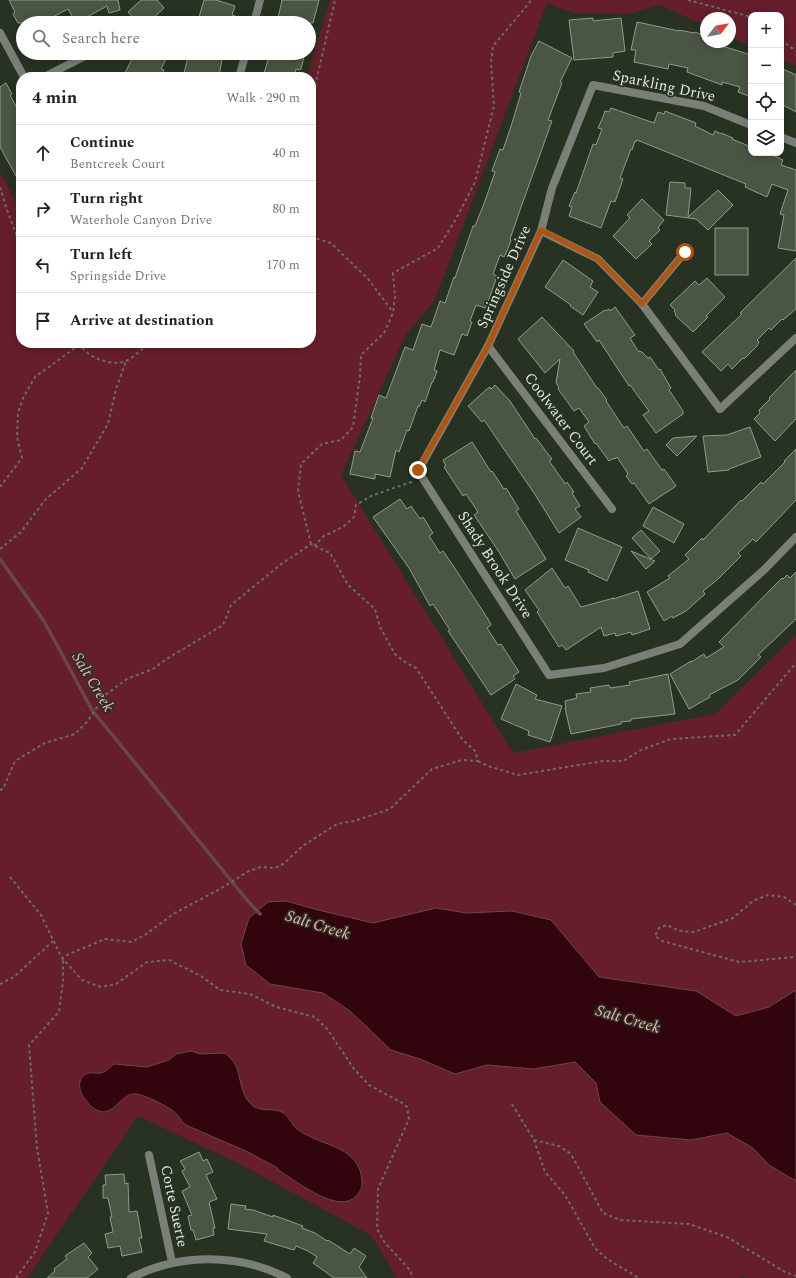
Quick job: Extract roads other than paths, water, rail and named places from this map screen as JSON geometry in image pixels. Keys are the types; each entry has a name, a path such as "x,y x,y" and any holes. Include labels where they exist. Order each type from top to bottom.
{"street":[{"path":"256,16 260,0"},
{"path":"0,33 21,72"},
{"path":"54,72 77,60"},
{"path":"240,72 244,60"},
{"name":"Sparkling Drive","path":"592,85 704,106 748,124"},
{"name":"Springside Drive","path":"418,470 488,346 541,230 552,188 592,85"},
{"path":"784,138 796,143"},
{"path":"541,230 598,259 642,304 720,409 796,338"},
{"path":"642,304 685,252"},
{"name":"Coolwater Court","path":"488,346 612,509"},
{"name":"Shady Brook Drive","path":"418,470 549,675 604,668 680,644 766,569 796,537"},
{"name":"Corte Suerte","path":"149,1155 172,1262"},
{"path":"131,1278 172,1262 205,1259 250,1263 273,1271 287,1278"}],"water":[{"path":"286,901 373,923 436,908 466,913 512,911 551,920 599,977 696,991 736,1016 769,1007 796,990 796,1181 769,1165 753,1148 727,1133 691,1140 636,1135 600,1102 596,1083 575,1062 534,1069 487,1065 455,1074 420,1059 391,1050 350,1011 323,993 270,984 246,965 241,944 249,918 268,902"},
{"path":"191,1051 200,1054 225,1053 237,1067 243,1091 248,1102 256,1108 282,1112 301,1132 341,1150 350,1156 357,1165 361,1175 362,1187 356,1196 349,1201 340,1202 318,1195 281,1172 276,1167 248,1152 188,1126 170,1109 145,1096 130,1094 113,1108 101,1112 93,1108 84,1098 81,1091 80,1083 82,1077 90,1073 100,1073 106,1071 114,1064 147,1067 169,1060 176,1054"}],"waterway":[{"name":"Salt Creek","path":"0,559 44,621 92,710 260,914"}]}
